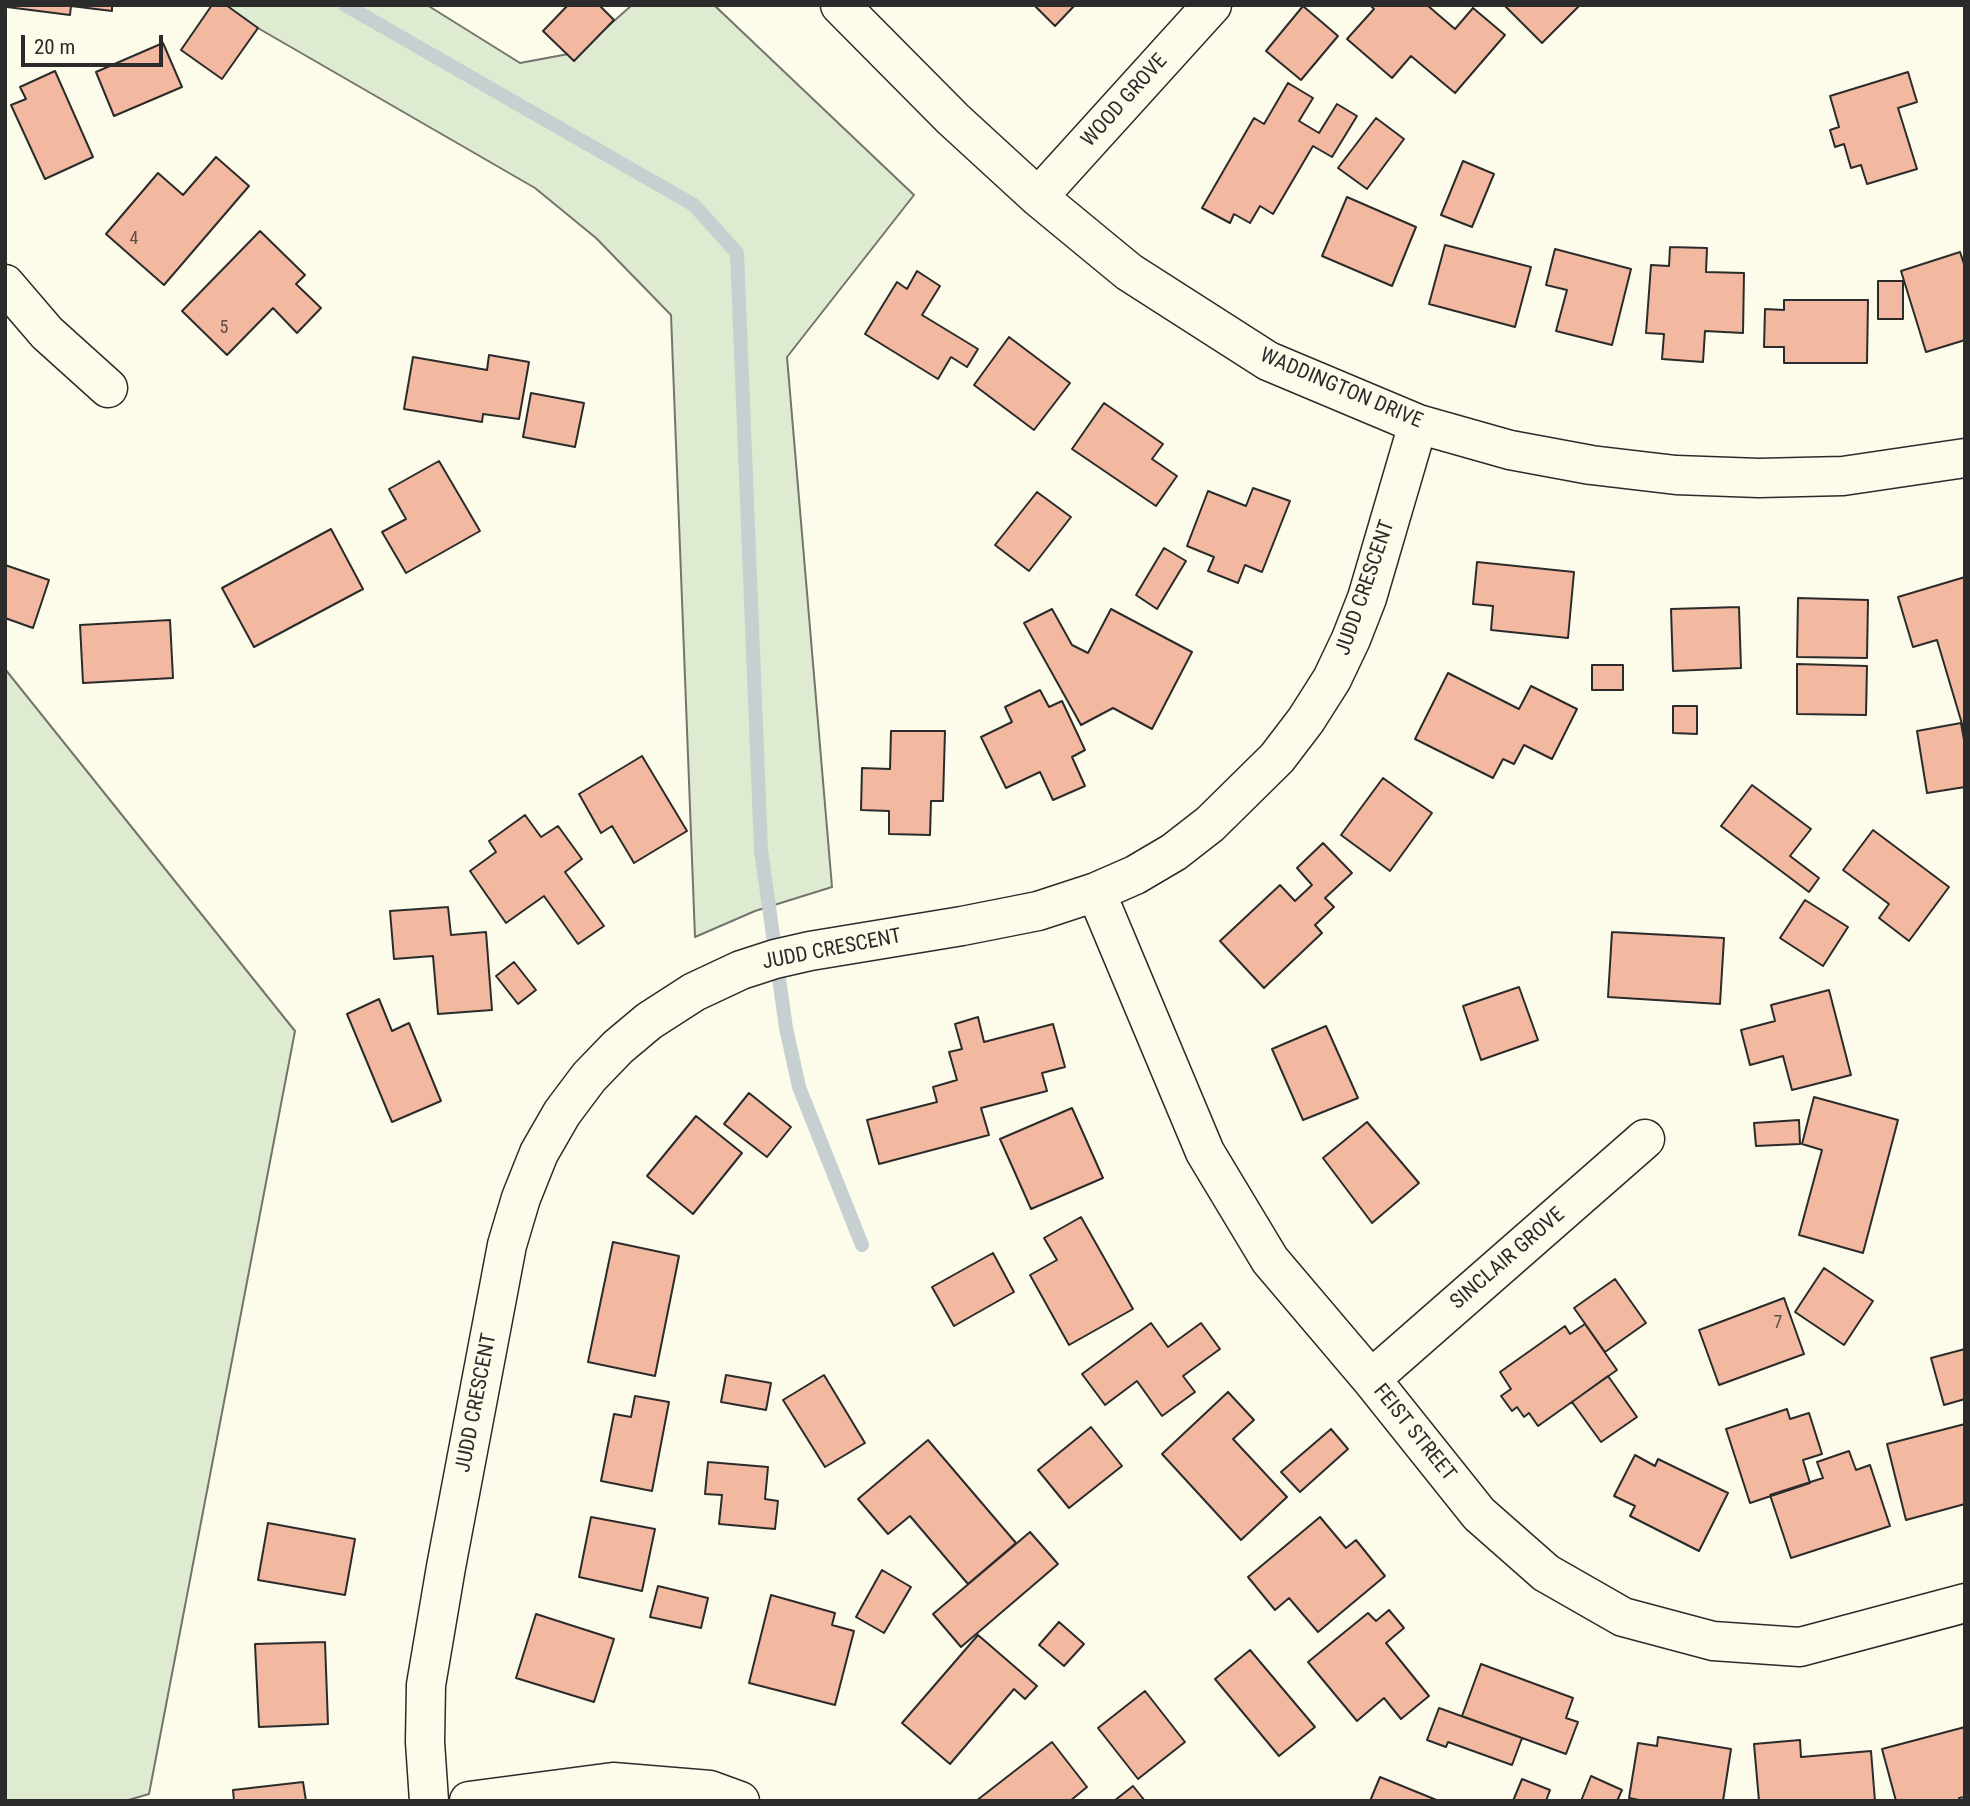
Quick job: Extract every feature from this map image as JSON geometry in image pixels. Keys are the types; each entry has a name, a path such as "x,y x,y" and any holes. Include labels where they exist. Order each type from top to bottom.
{"street":[{"name":"WADDINGTON DRIVE","path":"839,5 953,119 1038,197 1129,272 1268,361 1418,424 1510,450 1591,465 1675,475 1759,478 1843,476 1965,458"},
{"name":"WOOD GROVE","path":"1038,197 1212,5"},
{"path":"5,284 47,333 107,388"},
{"name":"JUDD CRESCENT","path":"429,1801 425,1742 426,1685 502,1272 521,1198 538,1153 562,1113 599,1067 649,1021 694,992 741,970 810,951 1038,911 1096,892 1135,875 1174,852 1210,824 1277,758 1332,679 1351,639 1385,540 1418,424"},
{"name":"FEIST STREET","path":"1096,892 1205,1152 1270,1260 1371,1379 1479,1514 1546,1573 1623,1616 1713,1641 1800,1647 1965,1603"},
{"name":"SINCLAIR GROVE","path":"1371,1379 1645,1139"},
{"path":"469,1801 613,1782 710,1790 740,1801"}],"green space":[{"path":"218,5 427,5 520,63 579,52 632,5 714,5 914,195 787,357 832,887 755,911 695,937 671,315 596,238 535,188"},
{"path":"5,669 295,1031 149,1794 125,1801 5,1801"}],"building":[{"path":"7,5 112,5 112,11 71,6 70,15"},
{"path":"212,5 226,5 258,28 222,79 181,50"},
{"path":"568,5 599,5 614,20 574,61 543,31"},
{"path":"1034,5 1075,5 1055,26"},
{"path":"1370,5 1427,5 1455,29 1473,8 1505,35 1455,93 1411,56 1392,78 1347,39 1374,9"},
{"path":"1504,5 1580,5 1542,43"},
{"path":"1303,6 1338,36 1301,80 1266,51"},
{"path":"163,43 182,87 114,116 96,72"},
{"path":"55,71 93,157 45,179 11,105 26,99 20,87"},
{"path":"1908,72 1917,102 1898,108 1917,169 1867,184 1861,165 1851,168 1844,144 1835,147 1830,130 1839,127 1830,96"},
{"path":"1288,83 1313,98 1299,121 1319,133 1337,104 1357,116 1332,157 1313,146 1273,214 1260,206 1250,223 1234,214 1230,223 1202,208 1254,118 1264,124"},
{"path":"1376,118 1404,139 1367,189 1338,168"},
{"path":"216,157 249,186 164,285 106,234 158,173 183,195"},
{"path":"1463,161 1494,174 1472,227 1441,215"},
{"path":"1347,197 1416,227 1392,286 1322,256"},
{"path":"260,231 305,275 296,284 321,308 297,333 273,308 227,355 182,311"},
{"path":"1445,245 1531,267 1515,327 1429,304"},
{"path":"1670,247 1707,248 1706,272 1744,273 1743,333 1705,331 1703,362 1662,359 1664,334 1646,333 1651,265 1669,266"},
{"path":"1555,249 1631,269 1612,345 1556,331 1567,290 1546,285"},
{"path":"1960,252 1965,267 1965,340 1926,352 1901,271"},
{"path":"917,271 940,286 922,315 978,349 967,367 951,357 938,379 865,334 897,282 907,289"},
{"path":"1878,281 1903,281 1903,319 1878,319"},
{"path":"1784,300 1868,300 1867,363 1784,363 1784,347 1764,347 1765,309 1784,310"},
{"path":"1009,337 1070,383 1034,430 974,385"},
{"path":"489,355 529,362 519,419 483,414 482,422 404,409 413,357 487,370"},
{"path":"531,393 584,403 575,447 523,437"},
{"path":"1104,403 1163,444 1152,459 1177,476 1156,506 1072,449"},
{"path":"439,461 480,531 406,573 382,532 406,519 389,489"},
{"path":"1253,488 1290,501 1262,572 1245,565 1238,583 1208,571 1214,557 1187,546 1208,491 1246,506"},
{"path":"1037,492 1071,517 1029,571 995,545"},
{"path":"331,529 363,589 254,647 222,588"},
{"path":"1164,548 1186,561 1157,609 1136,595"},
{"path":"1477,562 1574,572 1568,638 1491,630 1493,606 1473,604"},
{"path":"5,565 49,580 33,628 5,618"},
{"path":"1965,577 1965,734 1937,640 1913,647 1898,597"},
{"path":"1798,598 1868,600 1867,658 1797,657"},
{"path":"1739,607 1741,668 1673,671 1671,609"},
{"path":"1052,609 1072,645 1088,653 1111,609 1192,652 1152,729 1113,708 1081,725 1024,623"},
{"path":"170,620 173,678 83,683 80,625"},
{"path":"1797,664 1867,666 1866,715 1797,714"},
{"path":"1592,665 1623,665 1623,690 1592,690"},
{"path":"1448,673 1519,709 1531,686 1577,709 1552,759 1524,745 1514,764 1503,759 1493,778 1415,739"},
{"path":"1040,690 1049,707 1062,701 1085,750 1072,757 1085,786 1053,800 1040,772 1006,788 981,737 1012,722 1005,707"},
{"path":"1673,706 1697,706 1697,734 1673,733"},
{"path":"1961,723 1965,745 1965,787 1927,793 1917,731"},
{"path":"891,731 945,731 943,801 931,801 930,835 889,834 889,811 861,810 862,768 890,769"},
{"path":"642,756 687,831 634,863 612,826 601,833 579,794"},
{"path":"1383,778 1432,813 1390,871 1341,835"},
{"path":"1752,785 1811,829 1790,856 1819,878 1809,892 1721,826"},
{"path":"525,815 541,837 558,826 582,859 565,872 604,926 578,944 544,896 506,923 470,871 496,852 489,841"},
{"path":"1873,830 1949,887 1909,941 1879,918 1889,904 1843,870"},
{"path":"1323,843 1352,873 1325,898 1334,907 1315,925 1322,933 1264,988 1220,941 1280,885 1295,901 1312,885 1297,868"},
{"path":"1805,900 1848,927 1823,966 1780,938"},
{"path":"448,907 451,935 486,932 492,1010 438,1014 433,956 394,959 390,911"},
{"path":"1612,932 1724,938 1720,1004 1608,997"},
{"path":"514,962 536,990 518,1004 496,976"},
{"path":"1519,987 1538,1040 1481,1060 1463,1006"},
{"path":"1829,990 1851,1075 1792,1090 1783,1056 1750,1065 1741,1030 1775,1021 1771,1005"},
{"path":"379,999 392,1031 409,1023 441,1101 392,1122 347,1014"},
{"path":"978,1017 984,1042 1053,1024 1065,1067 1042,1073 1047,1091 981,1108 989,1135 879,1164 867,1120 937,1102 933,1087 957,1080 949,1052 962,1049 955,1024"},
{"path":"1326,1026 1358,1098 1303,1120 1272,1049"},
{"path":"749,1093 791,1127 767,1157 724,1124"},
{"path":"1814,1097 1898,1120 1863,1253 1799,1235 1822,1150 1802,1144"},
{"path":"1072,1108 1103,1178 1031,1209 1000,1139"},
{"path":"696,1116 742,1153 693,1214 647,1176"},
{"path":"1799,1120 1800,1144 1756,1146 1754,1123"},
{"path":"1367,1122 1419,1183 1372,1223 1323,1158"},
{"path":"1081,1217 1133,1309 1069,1345 1030,1275 1057,1260 1044,1238"},
{"path":"613,1242 679,1256 655,1376 588,1362"},
{"path":"993,1253 1014,1292 954,1326 932,1287"},
{"path":"1824,1268 1873,1301 1844,1345 1795,1312"},
{"path":"1615,1279 1646,1323 1605,1352 1574,1308"},
{"path":"1784,1298 1804,1354 1719,1385 1699,1330"},
{"path":"1151,1323 1168,1347 1201,1323 1220,1349 1183,1376 1195,1392 1162,1416 1137,1381 1105,1405 1082,1374"},
{"path":"1585,1324 1617,1370 1538,1426 1529,1413 1524,1417 1517,1407 1512,1411 1501,1396 1511,1389 1500,1372 1565,1326 1570,1334"},
{"path":"1965,1349 1965,1399 1944,1405 1931,1358"},
{"path":"726,1375 771,1383 766,1410 721,1402"},
{"path":"824,1375 865,1443 825,1467 783,1400"},
{"path":"1608,1376 1637,1417 1601,1442 1572,1402"},
{"path":"1228,1392 1254,1420 1233,1439 1287,1497 1241,1540 1162,1454"},
{"path":"635,1396 669,1402 652,1491 601,1481 614,1414 631,1417"},
{"path":"1787,1409 1790,1419 1809,1413 1822,1454 1803,1460 1810,1483 1750,1503 1726,1429"},
{"path":"1965,1424 1965,1504 1906,1520 1887,1444"},
{"path":"1091,1427 1122,1466 1069,1508 1038,1470"},
{"path":"1331,1429 1348,1449 1300,1492 1281,1472"},
{"path":"928,1440 1016,1543 968,1584 910,1516 888,1534 858,1499"},
{"path":"1849,1451 1856,1470 1870,1465 1890,1526 1791,1558 1770,1495 1823,1478 1817,1462"},
{"path":"1635,1455 1655,1466 1658,1459 1728,1493 1699,1551 1630,1516 1635,1506 1614,1496"},
{"path":"708,1462 768,1467 765,1499 778,1501 775,1529 719,1524 722,1495 705,1494"},
{"path":"591,1517 655,1529 642,1591 579,1577"},
{"path":"1320,1517 1346,1548 1356,1540 1385,1576 1318,1632 1289,1598 1275,1610 1248,1577"},
{"path":"268,1523 355,1539 345,1595 258,1580"},
{"path":"1030,1532 1058,1564 961,1647 933,1614"},
{"path":"882,1570 911,1587 884,1633 856,1617"},
{"path":"658,1586 708,1598 701,1628 650,1617"},
{"path":"771,1595 835,1613 832,1625 854,1631 835,1705 749,1683"},
{"path":"1389,1610 1404,1628 1386,1643 1429,1696 1401,1719 1384,1698 1357,1721 1308,1662 1368,1613 1376,1621"},
{"path":"536,1614 614,1639 594,1702 516,1678"},
{"path":"1059,1622 1084,1644 1064,1666 1039,1645"},
{"path":"978,1635 1037,1686 1025,1699 1014,1689 950,1764 902,1723"},
{"path":"325,1642 328,1724 259,1727 255,1644"},
{"path":"1250,1650 1315,1727 1279,1756 1215,1679"},
{"path":"1481,1664 1573,1698 1566,1718 1578,1722 1566,1754 1462,1716"},
{"path":"1145,1691 1185,1742 1138,1779 1098,1728"},
{"path":"1439,1708 1522,1738 1512,1765 1448,1742 1446,1747 1427,1740"},
{"path":"1965,1727 1965,1797 1959,1798 1960,1801 1896,1801 1882,1749"},
{"path":"1658,1737 1731,1749 1723,1801 1644,1801 1629,1798 1638,1743 1657,1746"},
{"path":"1800,1740 1801,1757 1871,1751 1875,1801 1759,1801 1754,1744"},
{"path":"1052,1742 1087,1787 1070,1801 976,1801"},
{"path":"1591,1776 1622,1790 1617,1801 1581,1801"},
{"path":"1380,1777 1439,1801 1370,1801"},
{"path":"1522,1779 1550,1790 1546,1801 1513,1801"},
{"path":"303,1782 306,1801 234,1801 233,1790"},
{"path":"1133,1786 1145,1801 1114,1801"}],"waterway":[{"path":"345,5 694,205 737,253 761,850 786,1028 799,1087 862,1245"}]}
